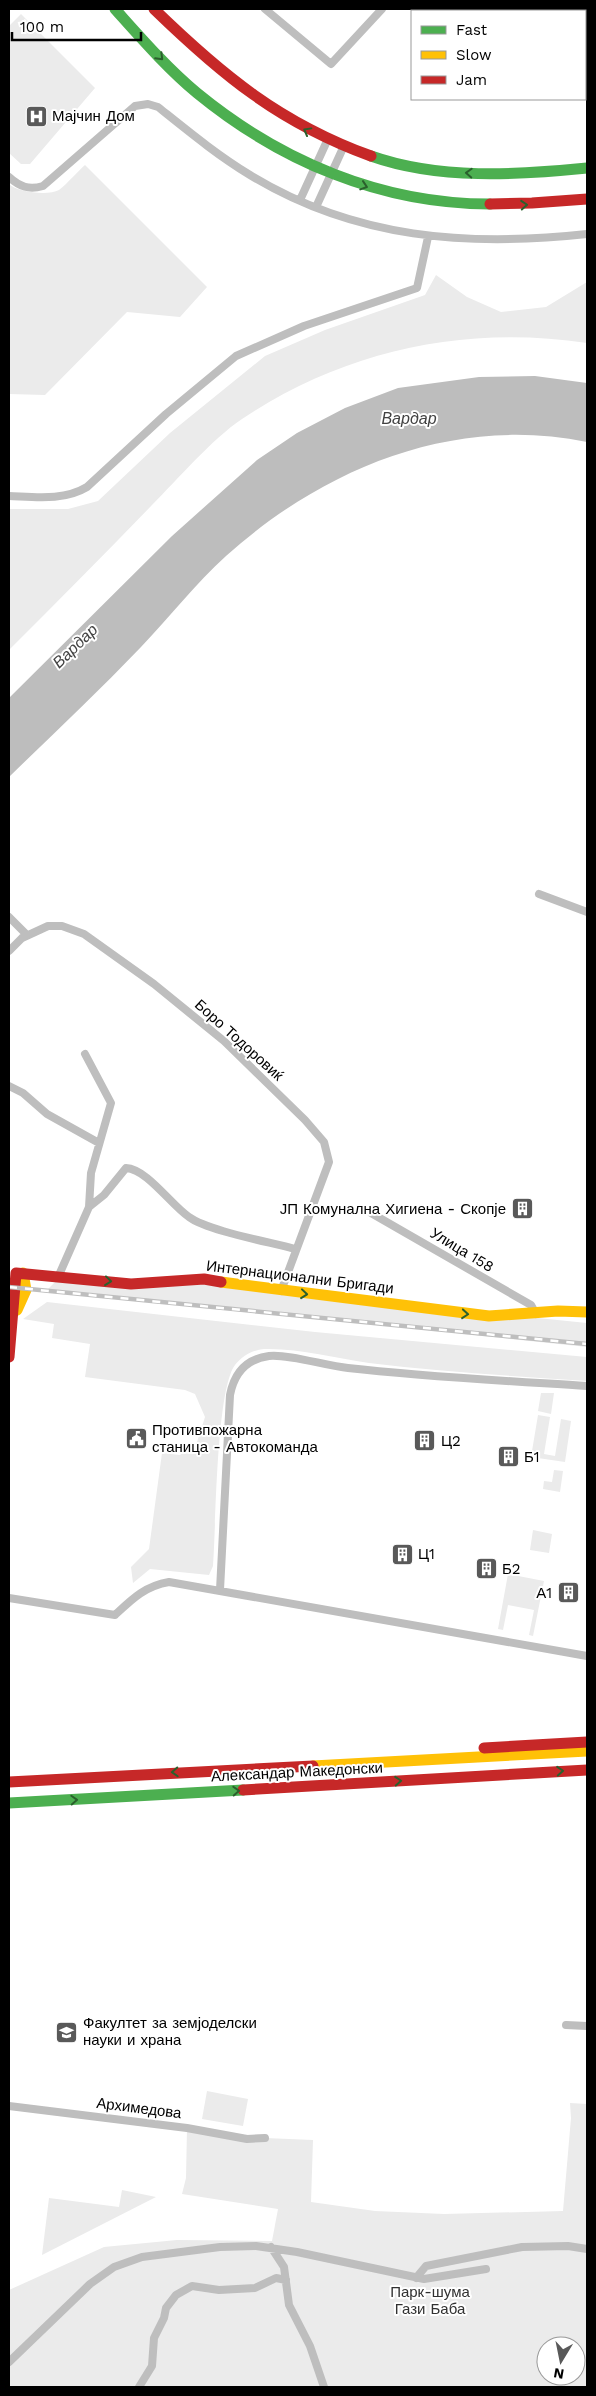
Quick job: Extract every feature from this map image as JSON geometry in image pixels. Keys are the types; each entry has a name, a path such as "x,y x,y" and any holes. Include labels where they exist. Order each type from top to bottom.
{"street":[{"path":"115,9 175,72 217,109 264,141 332,175 377,190 450,203 518,205 587,199"},
{"path":"154,9 200,54 242,88 285,118 343,148 410,166 470,174 520,173 587,168"},
{"path":"264,9 331,64 382,9"},
{"path":"9,177 26,188 34,189 43,186 135,106 148,104 158,107 230,163 273,188 316,207 362,223 428,237 462,240 520,240 587,234"},
{"path":"300,200 327,141"},
{"path":"316,207 343,148"},
{"path":"9,496 63,496 77,493 87,487 166,414 236,356 304,326 417,288 428,237"},
{"path":"539,894 587,912"},
{"path":"9,916 27,935 9,951"},
{"name":"Боро Тодоровиќ","path":"27,935 48,926 62,926 84,934 154,984 224,1041 324,1142 329,1162 281,1291"},
{"path":"13,1318 26,1290 35,1281 59,1275 89,1207 92,1173 99,1143 112,1103 85,1054"},
{"path":"9,1086 23,1093 47,1114 99,1143"},
{"path":"89,1207 104,1195 126,1168 131,1168 148,1178 182,1212 200,1223 296,1249"},
{"name":"Улица 158","path":"371,1213 531,1305 536,1314"},
{"path":"16,1273 26,1290"},
{"path":"9,1357 16,1273"},
{"name":"Интернационални Бригади","path":"16,1273 59,1275 131,1284 204,1279 281,1291 379,1301 489,1316 587,1312"},
{"path":"220,1590 230,1395 233,1380 239,1371 248,1364 270,1356 347,1368 587,1386"},
{"path":"9,1598 116,1615 137,1594 154,1584 169,1582 587,1656"},
{"path":"433,1758 466,1749 587,1742"},
{"name":"Александар Македонски","path":"9,1782 587,1751"},
{"name":"Александар Македонски","path":"9,1805 25,1802 587,1770"},
{"path":"9,1773 61,1778"},
{"path":"566,2024 587,2026"},
{"name":"Архимедова","path":"9,2106 187,2128 247,2138 265,2138"},
{"path":"9,2362 90,2284 122,2263 142,2257 242,2246 271,2248 432,2280 486,2269"},
{"path":"416,2278 426,2266 522,2247 568,2246 587,2250"},
{"path":"271,2248 282,2262 290,2305 310,2346 324,2387"},
{"path":"139,2387 152,2366 154,2338 164,2318 166,2308 176,2295 192,2286 219,2290 255,2288 276,2278 286,2280"}],"green space":[{"name":"Мајчин Дом","path":"21,14 95,88 30,164 21,164 9,153 9,26"},
{"path":"85,165 207,287 180,317 127,312 45,395 9,394 9,184 25,191 54,192 59,190"},
{"path":"436,275 467,297 501,312 546,307 587,282 587,343 541,338 496,338 451,341 407,348 364,360 322,375 282,395 242,419 207,448 9,650 9,509 68,509 98,501 170,433 265,356 325,330 425,295"},
{"path":"59,1278 192,1283 587,1323 587,1347 47,1290"},
{"path":"47,1302 315,1332 587,1357 587,1381 478,1374 396,1366 290,1350 264,1349 252,1352 244,1356 235,1365 229,1379 224,1402 220,1430 213,1566 209,1575 150,1569 133,1583 131,1567 149,1549 162,1453 180,1455 197,1442 205,1417 195,1394 185,1390 85,1377 90,1344 52,1338 54,1324 23,1319"},
{"path":"541,1393 554,1393 551,1414 538,1411"},
{"path":"538,1415 550,1417 544,1454 555,1456 561,1419 571,1421 565,1462 531,1457"},
{"path":"554,1470 563,1471 560,1492 543,1489 544,1481 552,1482"},
{"path":"533,1530 552,1534 549,1553 530,1550"},
{"path":"508,1574 544,1581 533,1636 529,1635 534,1610 508,1605 503,1630 498,1629"},
{"path":"207,2091 248,2099 243,2126 202,2119"},
{"name":"Парк-шума Гази Баба","path":"570,2103 587,2104 587,2387 9,2387 9,2290 104,2247 177,2240 272,2241 278,2209 182,2194 186,2178 187,2128 265,2138 313,2140 311,2202 375,2211 444,2214 563,2211 571,2118"},
{"path":"122,2190 156,2197 42,2255 49,2198 119,2207"}],"water":[{"name":"Вардар","path":"535,376 587,383 587,442 537,435 488,436 440,443 394,456 349,474 305,497 264,524 215,566 125,664 9,777 9,698 172,536 257,460 297,433 345,408 398,388 479,377"}],"railway":[{"path":"9,1287 587,1344"}],"traffic: fast":[{"path":"115,9 144,42 197,93 262,139 297,158 371,187 410,196 450,202 490,204"},
{"path":"371,156 397,164 424,169 478,174 506,174 587,168"},
{"path":"9,1803 243,1790"}],"traffic: slow":[{"path":"17,1310 26,1290 23,1273"},
{"path":"221,1282 489,1316 558,1311 587,1312"},
{"path":"313,1766 587,1751"}],"traffic: jam":[{"path":"154,9 204,55 254,95 308,128 338,143 371,156"},
{"path":"490,204 587,199"},
{"path":"9,1357 16,1273 131,1284 204,1279 221,1282"},
{"path":"484,1748 587,1742"},
{"path":"9,1782 313,1766"},
{"path":"243,1790 587,1770"}],"place":[{"name":"Мајчин Дом","path":"36,116"},
{"name":"ЈП Комунална Хигиена - Скопје","path":"522,1209"},
{"name":"Противпожарна станица - Автокоманда","path":"136,1439"},
{"name":"Ц2","path":"425,1441"},
{"name":"Б1","path":"508,1457"},
{"name":"Ц1","path":"402,1554"},
{"name":"Б2","path":"486,1569"},
{"name":"А1","path":"568,1593"},
{"name":"Факултет за земјоделски науки и храна","path":"67,2032"}]}
